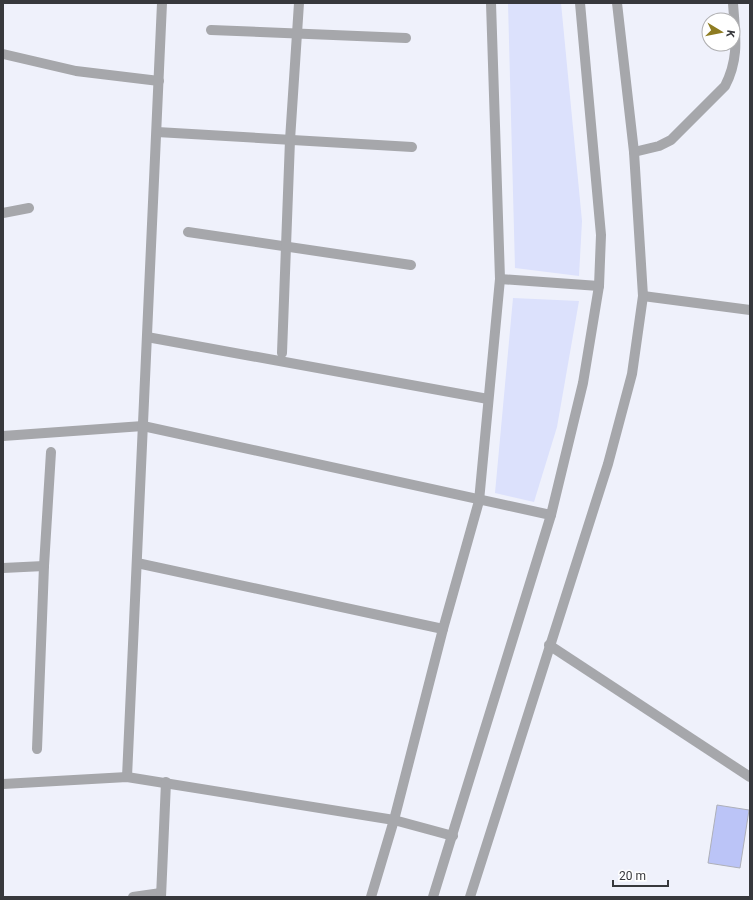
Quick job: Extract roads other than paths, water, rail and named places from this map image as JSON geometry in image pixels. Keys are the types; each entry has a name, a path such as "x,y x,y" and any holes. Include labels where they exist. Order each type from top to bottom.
{"street":[{"path":"127,777 162,3"},
{"path":"282,353 290,140 299,3"},
{"path":"371,897 394,820 443,629 479,501 500,279 491,3"},
{"path":"433,897 551,515 582,383 599,286 601,235 580,3"},
{"path":"470,897 549,645 608,464 630,382 644,296 634,152 618,3"},
{"path":"634,152 659,146 671,140 725,86 733,69 736,50 733,3"},
{"path":"211,30 406,38"},
{"path":"3,54 76,71 159,82"},
{"path":"157,132 412,148"},
{"path":"3,213 29,208"},
{"path":"188,232 411,265"},
{"path":"500,279 599,286"},
{"path":"644,296 750,310"},
{"path":"147,337 488,399"},
{"path":"3,436 143,426 479,501 551,515"},
{"path":"37,749 44,566 51,452"},
{"path":"137,563 443,629"},
{"path":"3,568 44,566"},
{"path":"549,645 750,777"},
{"path":"3,784 127,777 166,782 394,820 453,836"},
{"path":"133,897 161,895 166,782"}]}
